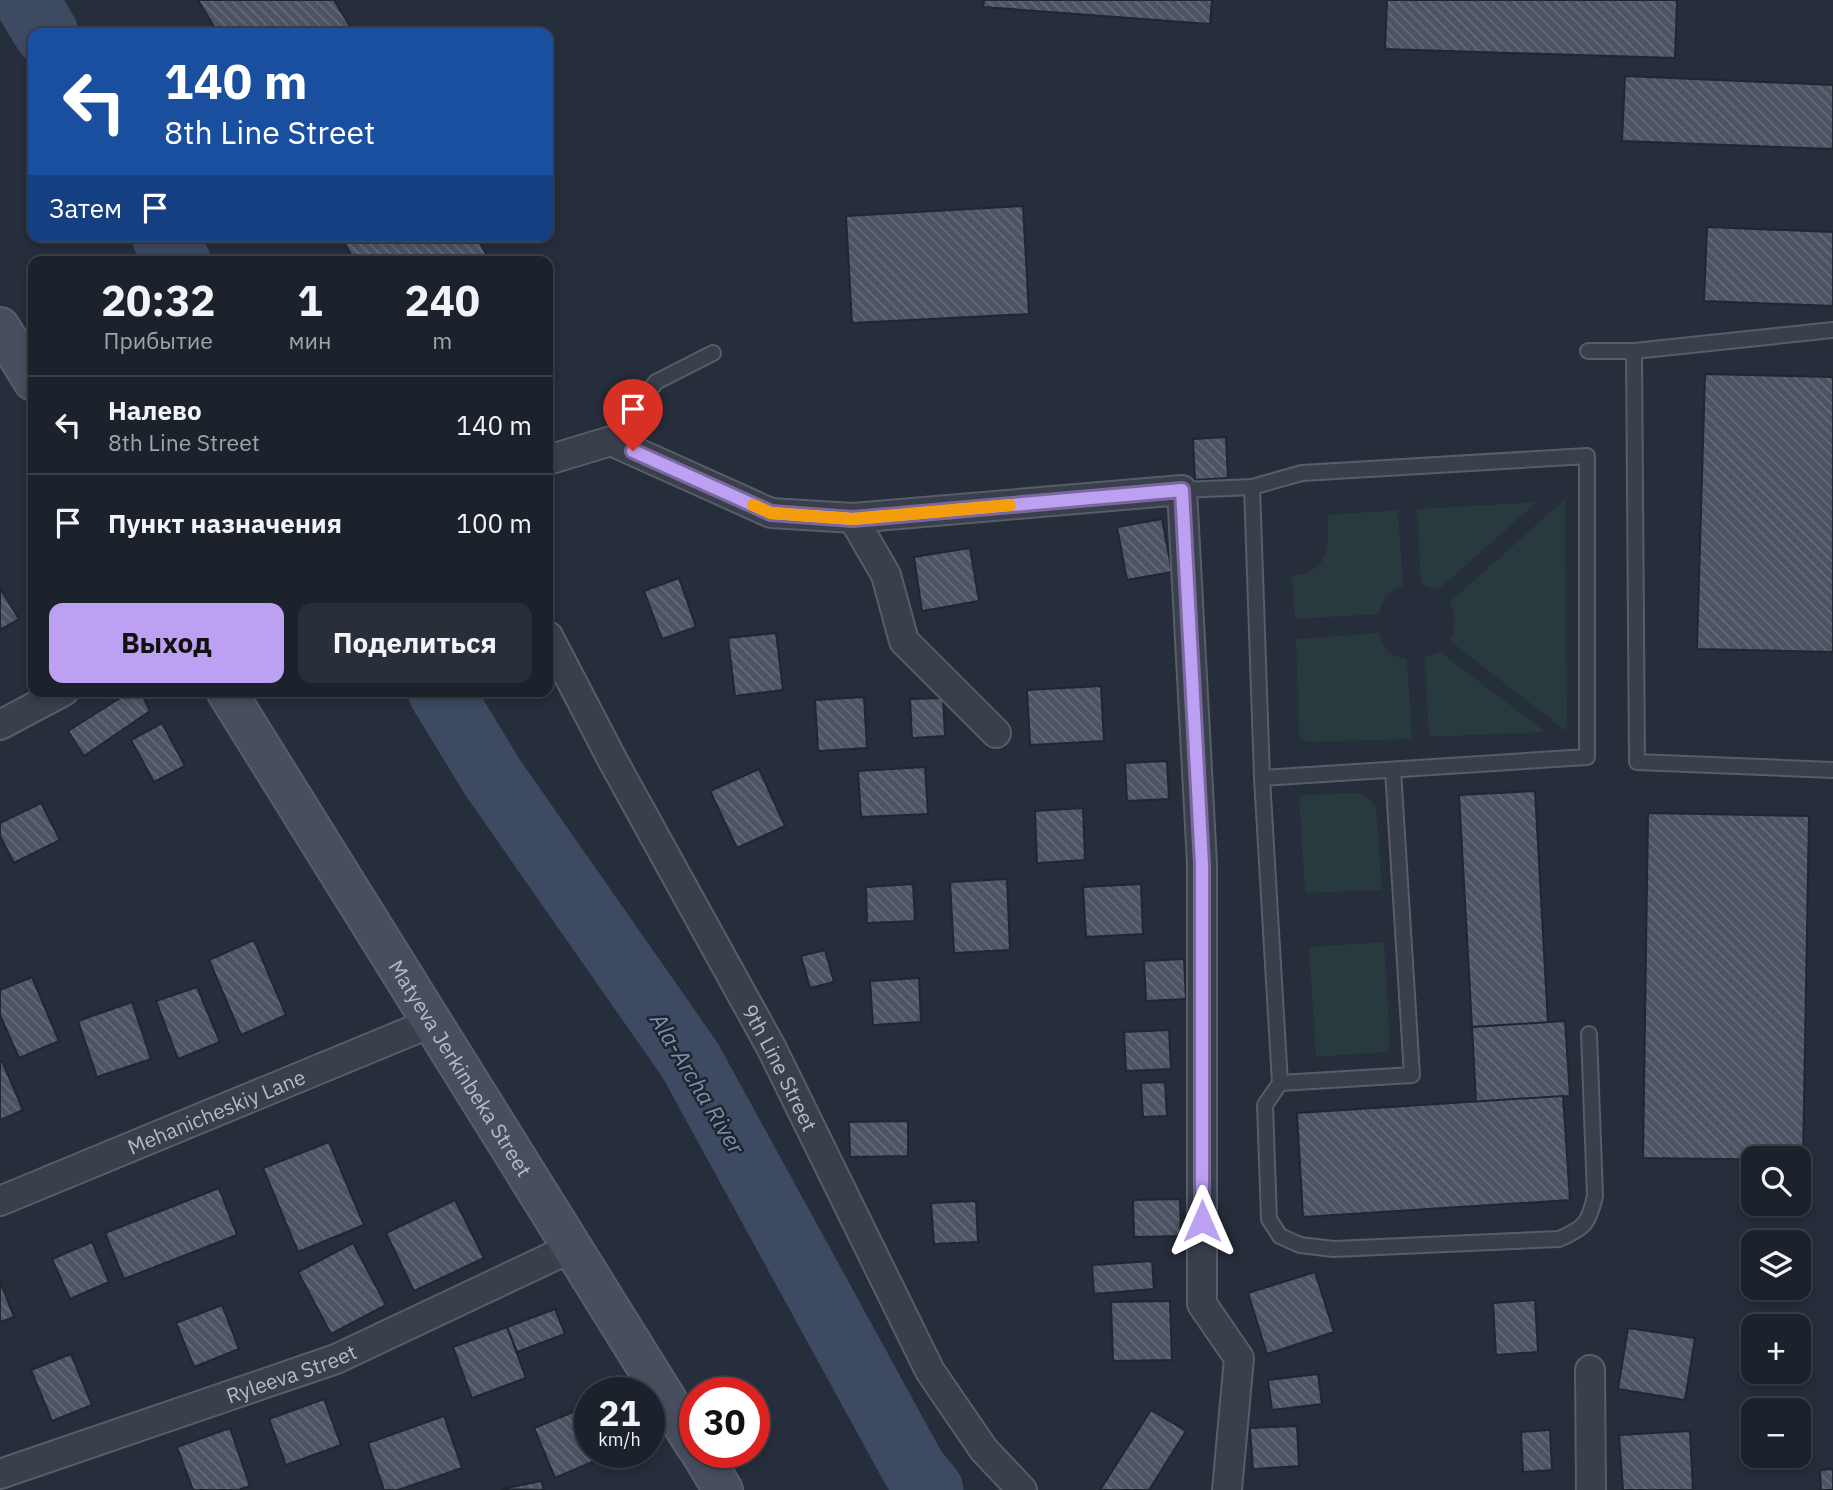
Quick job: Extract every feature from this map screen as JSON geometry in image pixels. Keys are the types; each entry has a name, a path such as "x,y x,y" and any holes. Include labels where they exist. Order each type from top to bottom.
{"main road":[{"path":"0,327 28,373"},
{"name":"Matyeva Jerkinbeka Street","path":"230,697 679,1420"},
{"path":"710,1468 723,1490"}],"street":[{"path":"553,458 611,441 771,513 853,519 1182,490 1202,864 1202,1304 1239,1358 1227,1490"},
{"path":"853,519 886,575 904,640 996,733"},
{"name":"9th Line Street","path":"553,646 613,761 771,1047 929,1371 984,1450 1021,1490"},
{"path":"0,725 53,697"},
{"name":"Mehanicheskiy Lane","path":"0,1201 433,1022"},
{"name":"Ryleeva Street","path":"0,1474 335,1359 571,1248"},
{"path":"1590,1370 1591,1490"}],"lane":[{"path":"1588,352 1634,352 1833,330"},
{"path":"1634,352 1637,762 1833,769"},
{"path":"611,441 656,382 713,353"},
{"path":"1182,490 1252,487 1301,473 1587,456 1587,757 1262,778"},
{"path":"1252,487 1262,778 1280,1083 1265,1105 1269,1219 1280,1236 1300,1245 1334,1249 1559,1239 1578,1231 1590,1218 1595,1196 1589,1034"},
{"path":"1280,1083 1412,1074 1392,771"}],"shaded area":[{"path":"1565,499 1567,732 1450,641 1454,622 1450,602"},
{"path":"1537,502 1438,590 1421,584 1417,509"},
{"path":"1398,510 1403,586 1386,597 1379,614 1295,619 1292,576 1314,569 1321,563 1327,547 1328,515"},
{"path":"1380,633 1383,644 1389,651 1407,660 1412,739 1307,742 1299,736 1296,639"},
{"path":"1440,652 1546,732 1429,737 1425,658"},
{"path":"1358,793 1370,799 1376,808 1382,890 1305,893 1299,795"},
{"path":"1384,942 1390,1043 1386,1052 1316,1057 1309,947"}],"building":[{"path":"198,0 334,0 351,28 215,28"},
{"path":"984,0 1212,0 1210,24 983,7"},
{"path":"1387,0 1677,0 1675,58 1385,49"},
{"path":"1625,76 1833,85 1833,149 1622,141"},
{"path":"1023,206 1029,314 852,323 846,216"},
{"path":"1707,227 1833,232 1833,306 1704,301"},
{"path":"344,242 479,242 487,256 352,256"},
{"path":"1705,374 1833,377 1833,652 1697,649"},
{"path":"1226,437 1228,478 1195,480 1193,439"},
{"path":"1162,519 1172,572 1127,580 1117,527"},
{"path":"970,548 979,601 922,611 914,557"},
{"path":"679,578 696,627 662,639 644,591"},
{"path":"0,588 19,619 0,630"},
{"path":"776,633 783,690 735,696 728,638"},
{"path":"1101,686 1104,741 1030,745 1027,690"},
{"path":"122,697 143,697 150,711 84,756 68,731"},
{"path":"864,697 867,748 818,751 815,700"},
{"path":"943,698 945,736 912,738 910,699"},
{"path":"162,723 185,766 154,782 131,740"},
{"path":"1167,761 1169,799 1127,801 1125,763"},
{"path":"925,767 928,814 861,817 858,771"},
{"path":"759,769 785,826 737,848 710,791"},
{"path":"1535,791 1548,1023 1472,1027 1459,795"},
{"path":"41,803 60,840 14,863 0,836 0,823"},
{"path":"1083,808 1085,860 1037,863 1035,811"},
{"path":"1648,813 1809,816 1803,1146 1741,1146 1741,1159 1643,1158"},
{"path":"1007,879 1010,950 954,953 950,882"},
{"path":"913,884 915,921 867,923 866,887"},
{"path":"1141,884 1143,934 1086,937 1083,887"},
{"path":"254,940 286,1015 241,1035 209,960"},
{"path":"825,950 834,982 810,988 801,956"},
{"path":"1184,959 1186,999 1146,1001 1144,961"},
{"path":"32,977 59,1041 19,1058 0,1015 0,990"},
{"path":"919,978 921,1022 873,1025 870,981"},
{"path":"197,987 220,1042 178,1059 156,1001"},
{"path":"132,1002 151,1059 97,1077 78,1021"},
{"path":"1565,1021 1570,1096 1476,1102 1472,1027"},
{"path":"1169,1030 1171,1069 1126,1071 1124,1032"},
{"path":"2,1061 23,1110 0,1120 0,1062"},
{"path":"1165,1082 1167,1116 1143,1117 1141,1083"},
{"path":"1563,1096 1570,1200 1303,1217 1297,1113"},
{"path":"908,1121 908,1156 850,1157 849,1122"},
{"path":"329,1142 364,1225 298,1252 263,1168"},
{"path":"219,1188 237,1235 124,1279 105,1233"},
{"path":"1180,1199 1181,1236 1134,1237 1133,1200"},
{"path":"455,1200 484,1258 414,1291 386,1233"},
{"path":"976,1201 978,1242 934,1244 931,1203"},
{"path":"92,1242 109,1282 70,1299 52,1259"},
{"path":"353,1243 386,1305 331,1334 298,1272"},
{"path":"1152,1261 1154,1289 1094,1294 1092,1265"},
{"path":"1315,1272 1334,1332 1267,1354 1248,1293"},
{"path":"0,1281 14,1317 0,1322"},
{"path":"1535,1300 1538,1352 1496,1355 1493,1303"},
{"path":"1170,1301 1172,1360 1113,1361 1111,1302"},
{"path":"222,1305 239,1349 194,1367 176,1323"},
{"path":"555,1309 565,1334 517,1352 507,1327"},
{"path":"507,1327 526,1378 472,1398 453,1347"},
{"path":"1628,1328 1695,1338 1685,1400 1618,1389"},
{"path":"71,1354 92,1405 52,1421 31,1370"},
{"path":"1318,1374 1322,1404 1272,1410 1268,1380"},
{"path":"324,1399 341,1445 286,1465 269,1419"},
{"path":"1151,1410 1186,1431 1149,1490 1100,1490"},
{"path":"574,1412 574,1468 578,1468 555,1478 534,1428"},
{"path":"444,1416 462,1468 398,1490 384,1490 368,1443"},
{"path":"1297,1426 1299,1466 1253,1469 1250,1428"},
{"path":"230,1428 250,1486 238,1490 193,1490 177,1447"},
{"path":"1550,1430 1552,1470 1523,1472 1521,1432"},
{"path":"1690,1431 1693,1490 1623,1490 1619,1435"},
{"path":"1833,1469 1833,1490 1821,1490 1820,1470"},
{"path":"541,1481 544,1490 502,1489"}],"waterway":[{"name":"Ala-Archa River","path":"26,0 43,28"},
{"name":"Ala-Archa River","path":"167,242 175,256"},
{"name":"Ala-Archa River","path":"444,697 493,778 690,1060 914,1469 931,1490"}],"slow traffic":[{"path":"753,505 771,513 853,519 1010,505"}],"route":[{"path":"633,451 771,513 853,519 1182,490 1202,864 1202,1221"}]}
